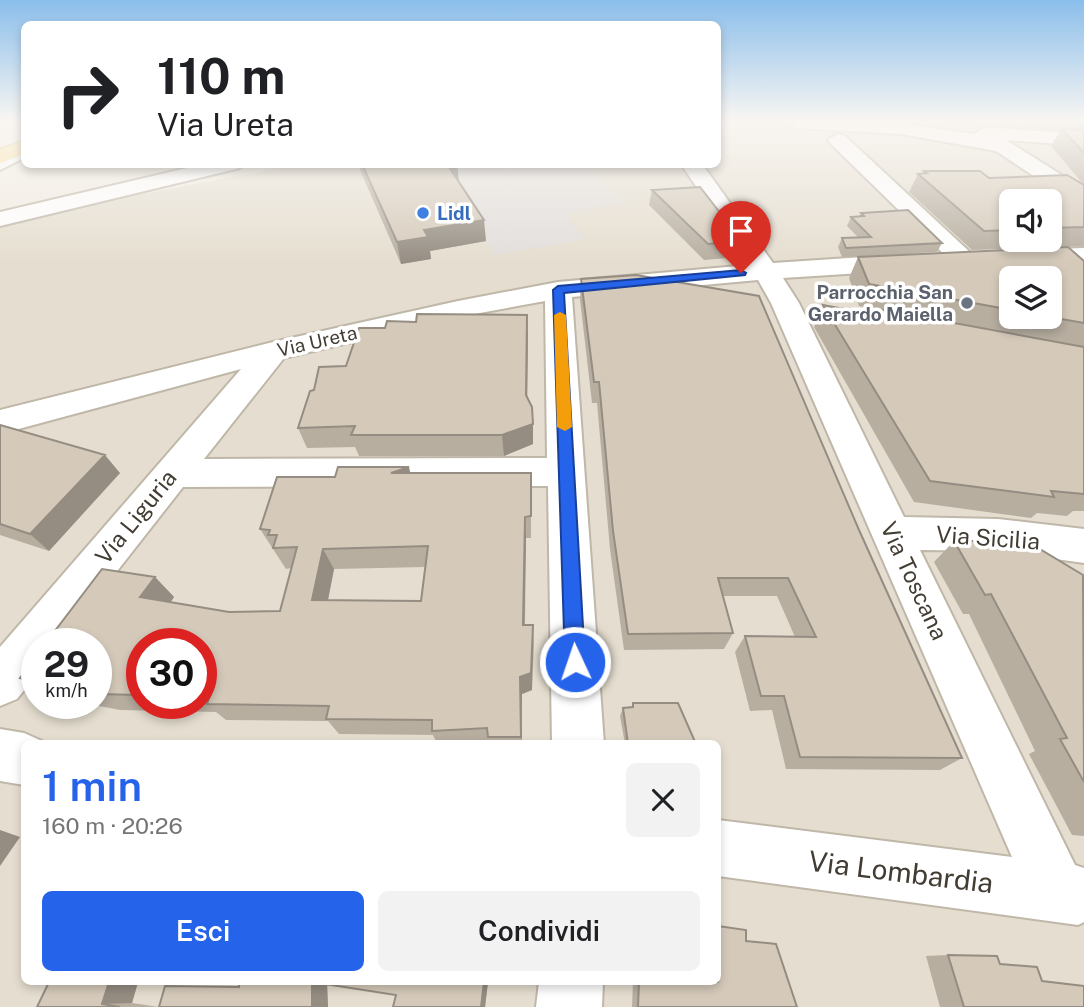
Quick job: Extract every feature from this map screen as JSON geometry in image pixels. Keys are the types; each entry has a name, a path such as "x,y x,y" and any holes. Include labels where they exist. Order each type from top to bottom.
{"street":[{"path":"0,219 212,169"},
{"name":"Via Toscana","path":"695,169 788,294 892,533 1071,894"},
{"path":"868,169 964,260"},
{"path":"1039,169 1080,195"},
{"name":"Via Ureta","path":"0,422 273,351 458,309 558,290 638,282 788,294 964,260 1084,256"},
{"path":"558,290 578,740"},
{"name":"Via Liguria","path":"0,683 273,351"},
{"path":"172,473 566,471"},
{"name":"Via Sicilia","path":"892,533 998,535 1084,546"},
{"path":"0,755 21,758"},
{"name":"Via Lombardia","path":"721,848 1071,894"},
{"path":"569,1007 571,985"}],"shaded area":[{"path":"274,169 1084,169 1084,1007 0,1007 0,227 89,204"},
{"path":"451,169 590,169 624,203 565,213 585,239 495,255 456,186 462,184"}],"building":[{"name":"Lidl","path":"364,169 450,169 484,220 424,230 428,237 397,242"},
{"path":"924,171 980,171 989,178 1067,175 1084,185 1084,227 1062,228 1062,189 999,189 999,230 984,231 918,174 927,173"},
{"path":"700,187 742,241 708,244 652,190"},
{"path":"908,210 942,243 846,248 842,238 871,237 851,217 864,216 861,213"},
{"path":"1062,247 1068,247 1084,261 1084,323 1062,319 1062,266 999,266 999,308 869,284 858,257 999,250 1062,252"},
{"path":"636,275 759,296 859,530 962,758 800,757 784,696 761,696 745,636 816,637 788,578 718,578 733,633 628,634 613,531 599,382 594,382 581,279"},
{"path":"823,305 881,316 878,309 1084,347 1084,494 1051,491 1054,497 930,481"},
{"path":"417,314 527,315 526,395 532,407 533,424 502,435 351,435 355,426 298,428 310,391 314,390 319,367 346,366 359,328 385,328 387,321 416,322"},
{"path":"0,425 105,455 30,534 0,524"},
{"path":"338,467 409,467 391,473 531,473 531,516 525,517 523,625 533,625 531,673 520,677 521,737 488,737 487,728 432,731 432,720 326,719 329,706 217,704 217,628 126,628 126,695 112,694 112,628 57,628 102,569 155,577 140,597 229,612 280,611 297,547 273,548 277,535 268,535 270,530 260,529 277,477 335,477","holes":["428,546 421,601 312,600 323,549"]},
{"path":"954,541 1017,541 1033,545 1083,575 1084,782 1060,739 1067,738 991,594 985,595"},
{"path":"633,703 678,703 694,740 627,740 623,708 633,707"},
{"path":"721,926 746,930 746,941 776,944 797,1007 638,1007 639,985 721,985"},
{"path":"948,955 997,956 1000,964 1037,967 1042,981 1084,986 1084,1007 964,1007"},
{"path":"48,985 108,985 102,1004 120,1007 37,1007"},
{"path":"312,985 312,1007 159,1007 165,986"},
{"path":"331,985 484,985 481,1007 393,1007 396,995"}],"slow traffic":[{"path":"560,315 565,427"}],"place":[{"name":"Lidl","path":"423,213"},
{"name":"Parrocchia San Gerardo Maiella","path":"967,303"}],"route":[{"path":"575,662 558,290 741,273"}]}
